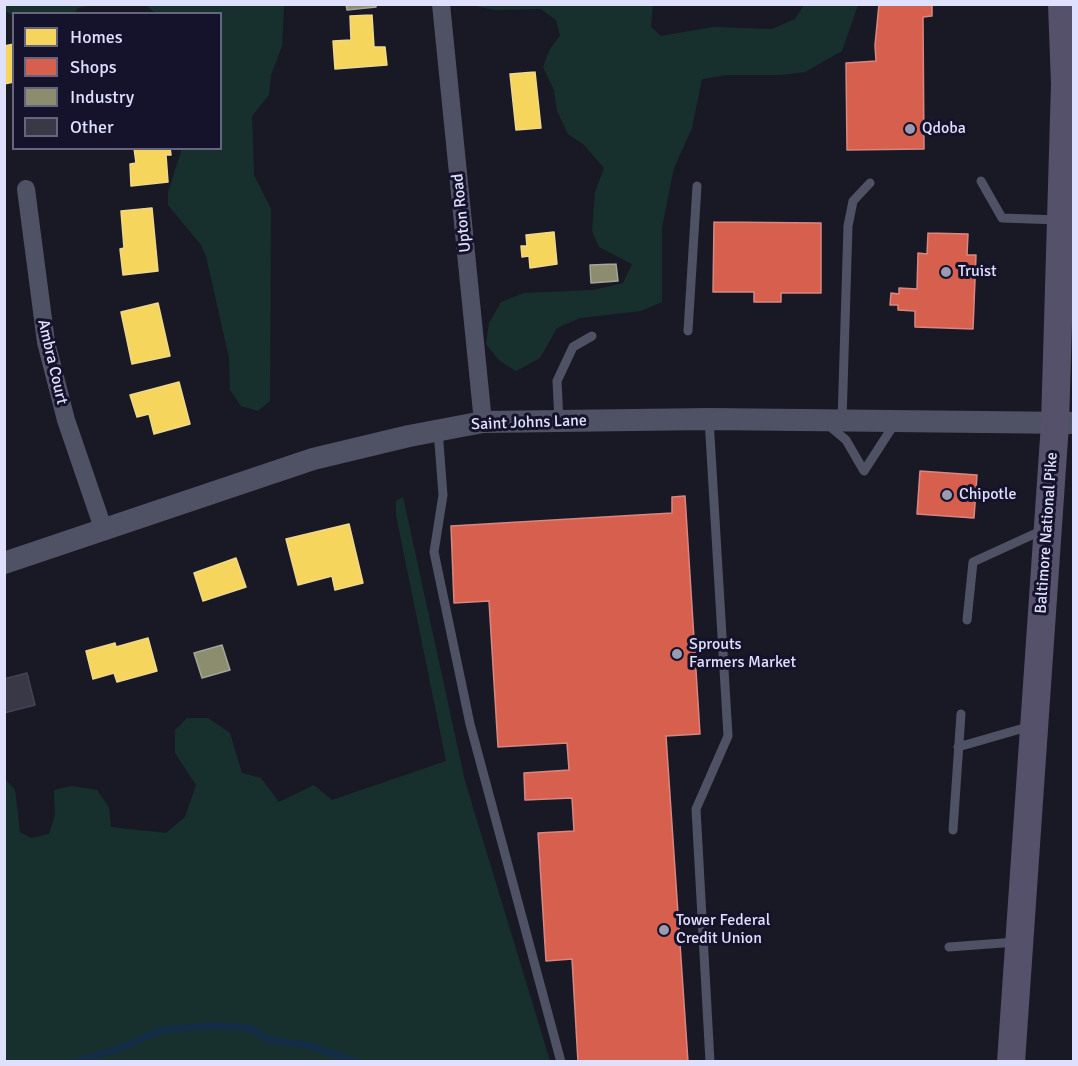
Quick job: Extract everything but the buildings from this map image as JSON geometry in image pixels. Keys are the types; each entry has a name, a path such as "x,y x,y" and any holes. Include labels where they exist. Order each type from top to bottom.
{"main road":[{"name":"Baltimore National Pike","path":"1011,1062 1048,528 1064,423 1062,220 1065,84 1062,4"}],"street":[{"name":"Upton Road","path":"441,4 483,422"},
{"name":"Ambra Court","path":"26,189 46,342 66,420 103,528"},
{"name":"Saint Johns Lane","path":"4,563 313,459 483,422 709,419 1064,423"}],"lane":[{"path":"981,181 1002,218 1062,220"},
{"path":"870,183 853,201 848,226 833,421 864,471 896,422"},
{"path":"688,331 697,186"},
{"path":"558,421 557,381 573,347 592,336"},
{"path":"709,419 728,736 696,809 710,1062"},
{"path":"438,430 442,495 434,552 470,724 561,1062"},
{"path":"967,620 972,562 1048,528"},
{"path":"953,830 961,714"},
{"path":"958,747 1034,725"},
{"path":"949,947 1019,942"}],"green space":[{"path":"5,4 92,4 78,8 76,12 12,12 12,15 5,11"},
{"path":"146,5 284,5 282,46 271,75 269,95 252,116 254,175 271,209 270,401 258,411 241,406 230,390 229,358 206,256 201,245 168,205 168,192 182,150 222,150 222,12 154,12"},
{"path":"470,5 653,5 651,27 661,36 713,27 772,29 795,19 804,5 858,5 842,51 805,72 781,75 727,75 702,79 692,128 674,168 662,227 662,302 641,311 580,318 557,328 540,358 516,371 500,361 486,344 489,323 501,302 524,293 593,290 623,283 632,264 599,247 592,231 595,192 604,168 583,144 568,134 557,111 554,90 543,67 550,49 560,36 556,20 541,9 495,10"},
{"path":"403,497 465,781 550,1061 5,1061 5,779 15,790 20,832 31,838 49,834 55,814 54,790 72,786 97,790 109,807 111,827 166,833 185,817 196,785 175,753 175,730 187,718 208,718 230,733 242,773 261,778 279,802 314,785 332,800 446,761 396,515 396,501"}],"waterway":[{"path":"75,1062 120,1048 162,1030 210,1026 248,1027 269,1040 307,1045 357,1062"}],"place":[{"name":"Qdoba","path":"910,129"},
{"name":"Truist","path":"946,272"},
{"name":"Chipotle","path":"947,495"},
{"name":"Sprouts Farmers Market","path":"677,654"},
{"name":"Tower Federal Credit Union","path":"664,930"}]}
